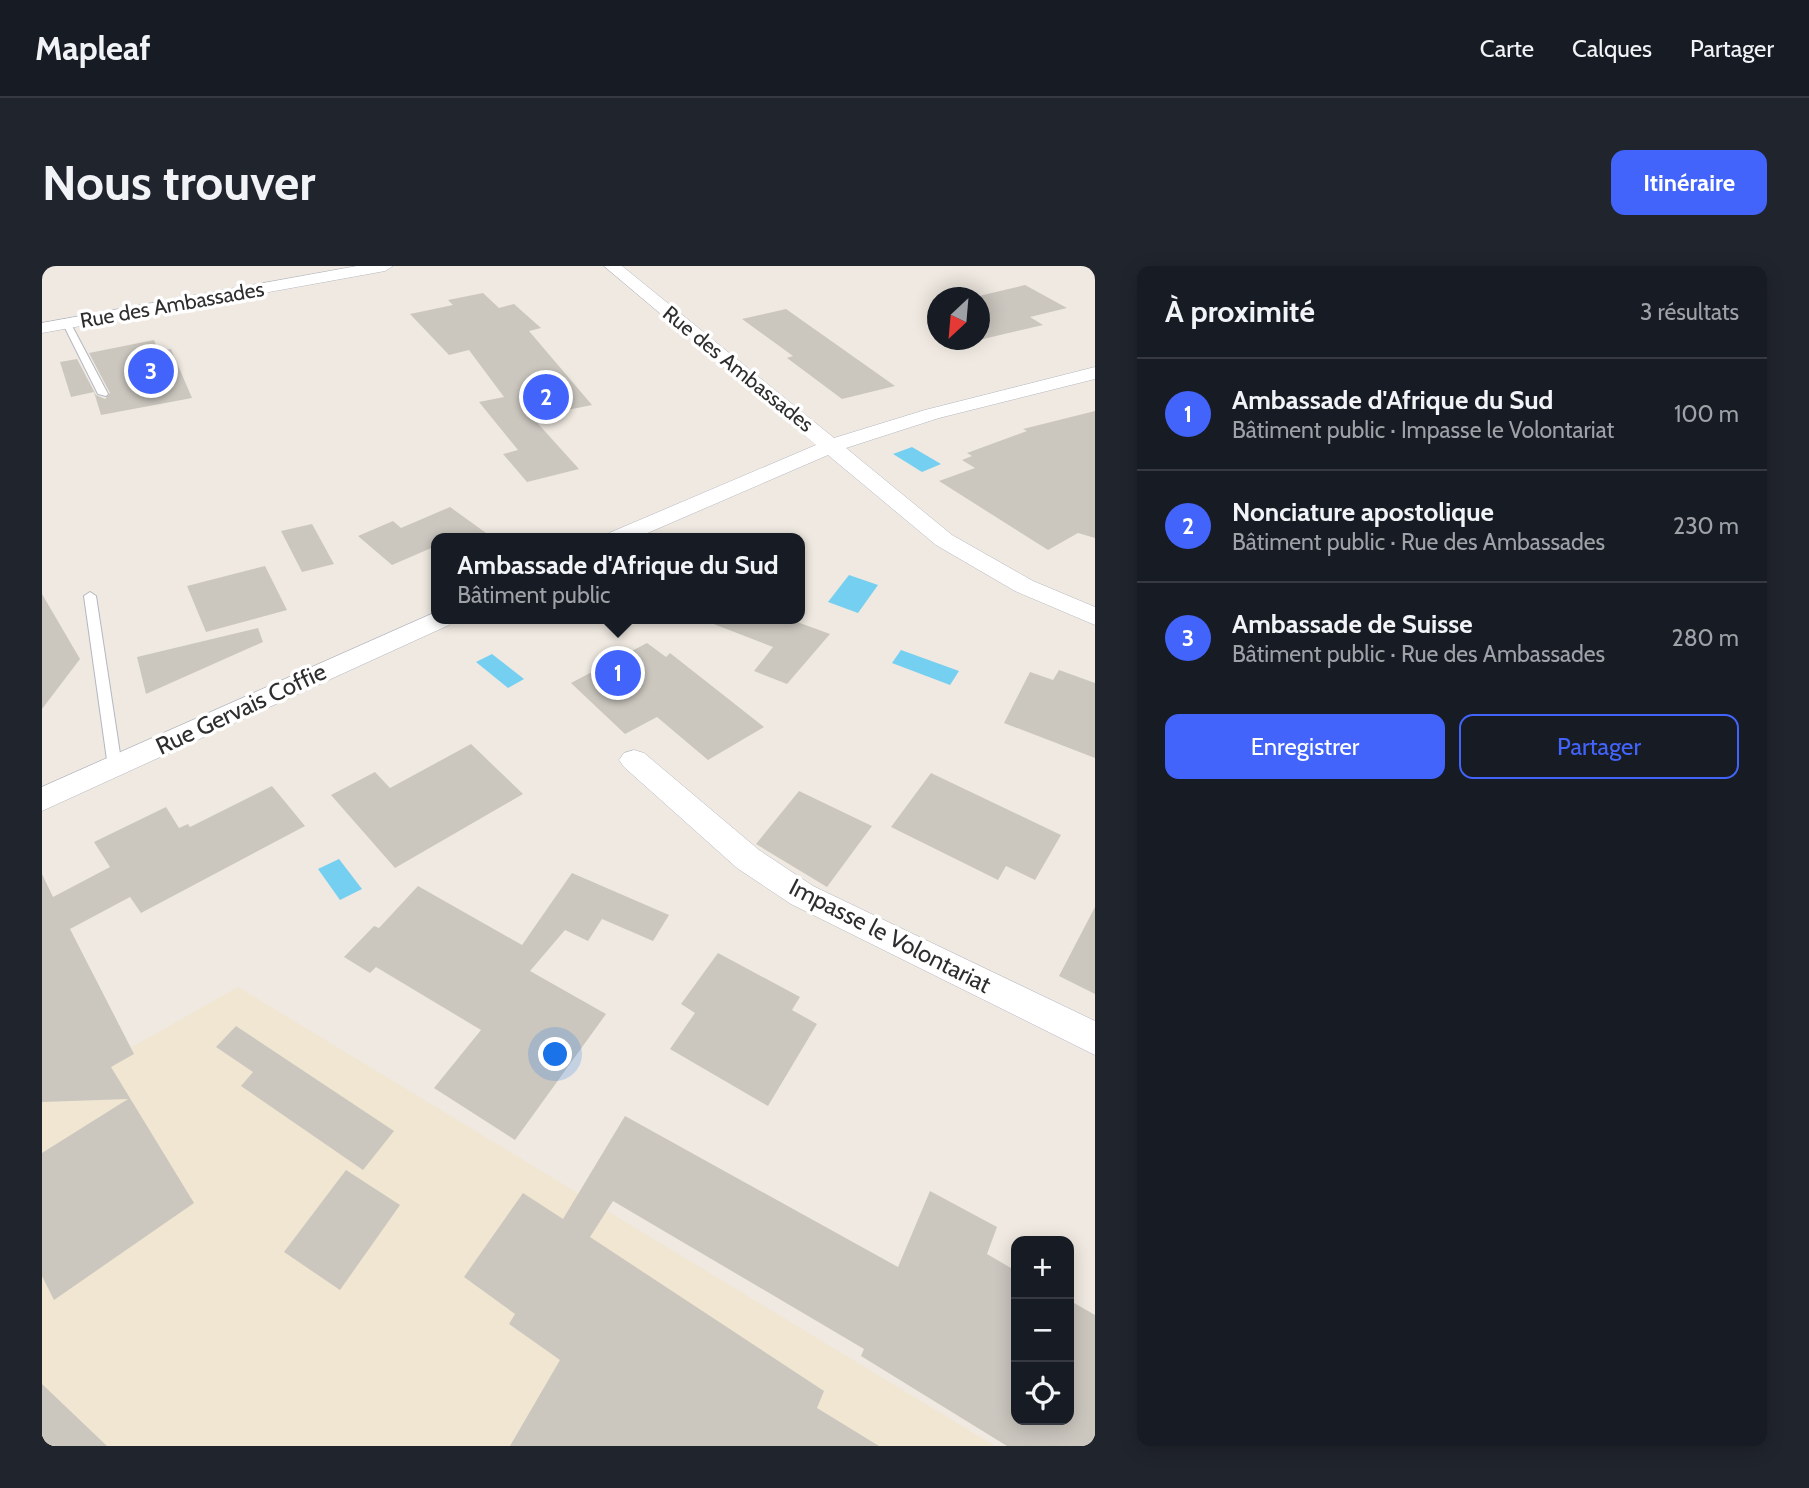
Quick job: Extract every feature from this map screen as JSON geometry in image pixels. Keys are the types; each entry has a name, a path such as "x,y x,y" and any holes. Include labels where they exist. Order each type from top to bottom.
{"street":[{"name":"Rue des Ambassades","path":"42,328 385,266"},
{"name":"Rue des Ambassades","path":"612,266 944,540 1024,586 1095,617"},
{"path":"629,533 831,446 932,414 1095,373"},
{"name":"Rue Gervais Coffie","path":"42,800 431,623"},
{"name":"Impasse le Volontariat","path":"634,760 748,859 802,895 1095,1039"}],"lane":[{"path":"67,324 103,394"},
{"path":"90,596 115,767"}],"shaded area":[{"path":"238,987 995,1446 42,1446 42,1098"}],"water":[{"path":"912,447 941,464 922,472 893,454"},
{"path":"849,575 878,585 858,613 828,602"},
{"path":"901,650 959,671 950,685 892,663"},
{"path":"492,654 524,679 508,688 476,662"},
{"path":"339,859 362,889 340,900 318,869"}],"building":[{"path":"1025,285 1067,308 1030,317 1043,325 990,337 990,293"},
{"path":"483,293 499,308 514,304 541,328 529,331 592,405 532,417 579,469 527,482 503,454 518,450 479,402 504,397 469,350 449,355 410,314 453,305 448,300"},
{"path":"786,309 895,386 842,399 787,358 793,356 742,319"},
{"path":"154,340 159,351 171,349 192,398 101,415 94,392 71,397 60,362 77,359 96,395 105,399 110,393 89,353"},
{"path":"1095,411 1095,538 1078,533 1048,550 939,481 975,468 962,460 972,456 967,453 1027,431 1023,429"},
{"path":"450,507 486,533 431,533 431,548 392,565 358,536 393,521 401,528"},
{"path":"312,524 334,564 302,572 281,531"},
{"path":"265,566 287,610 206,632 187,586"},
{"path":"42,594 80,659 42,709"},
{"path":"714,624 803,624 830,634 787,684 754,671 773,647"},
{"path":"258,628 263,642 146,694 137,657"},
{"path":"647,643 666,657 670,653 764,727 708,760 657,717 625,734 571,683"},
{"path":"1059,670 1095,683 1095,758 1004,723 1030,672 1053,680"},
{"path":"471,744 523,794 395,868 331,795 375,772 390,788"},
{"path":"931,773 1061,835 1035,880 1006,866 998,880 891,827"},
{"path":"272,786 305,826 141,913 130,897 70,929 134,1054 111,1067 194,1203 54,1300 42,1276 42,1153 128,1099 42,1102 42,874 53,897 110,867 94,842 166,807 179,828 188,824 190,827"},
{"path":"799,791 872,826 827,887 756,844"},
{"path":"572,873 669,915 653,941 602,919 588,941 565,930 530,971 606,1014 515,1140 434,1088 481,1030 376,967 370,973 344,957 374,926 379,928 418,886 522,945"},
{"path":"1095,907 1095,994 1059,976"},
{"path":"718,953 800,997 792,1010 817,1024 768,1106 670,1049 695,1013 681,1004"},
{"path":"236,1026 394,1131 363,1170 241,1086 253,1072 216,1047"},
{"path":"625,1116 898,1267 930,1191 997,1227 987,1254 1011,1268 1011,1425 1074,1425 1074,1303 1095,1315 1095,1446 1007,1446 861,1356 864,1349 613,1201 590,1237 824,1391 817,1408 879,1446 510,1446 560,1360 509,1324 515,1314 464,1277 523,1193 563,1219"},
{"path":"346,1170 400,1205 340,1290 284,1252"},
{"path":"42,1384 107,1446 42,1446"}],"place":[{"name":"Ambassade de Suisse","path":"151,371"},
{"name":"Nonciature apostolique","path":"546,397"},
{"name":"Ambassade d'Afrique du Sud","path":"618,673"}]}
